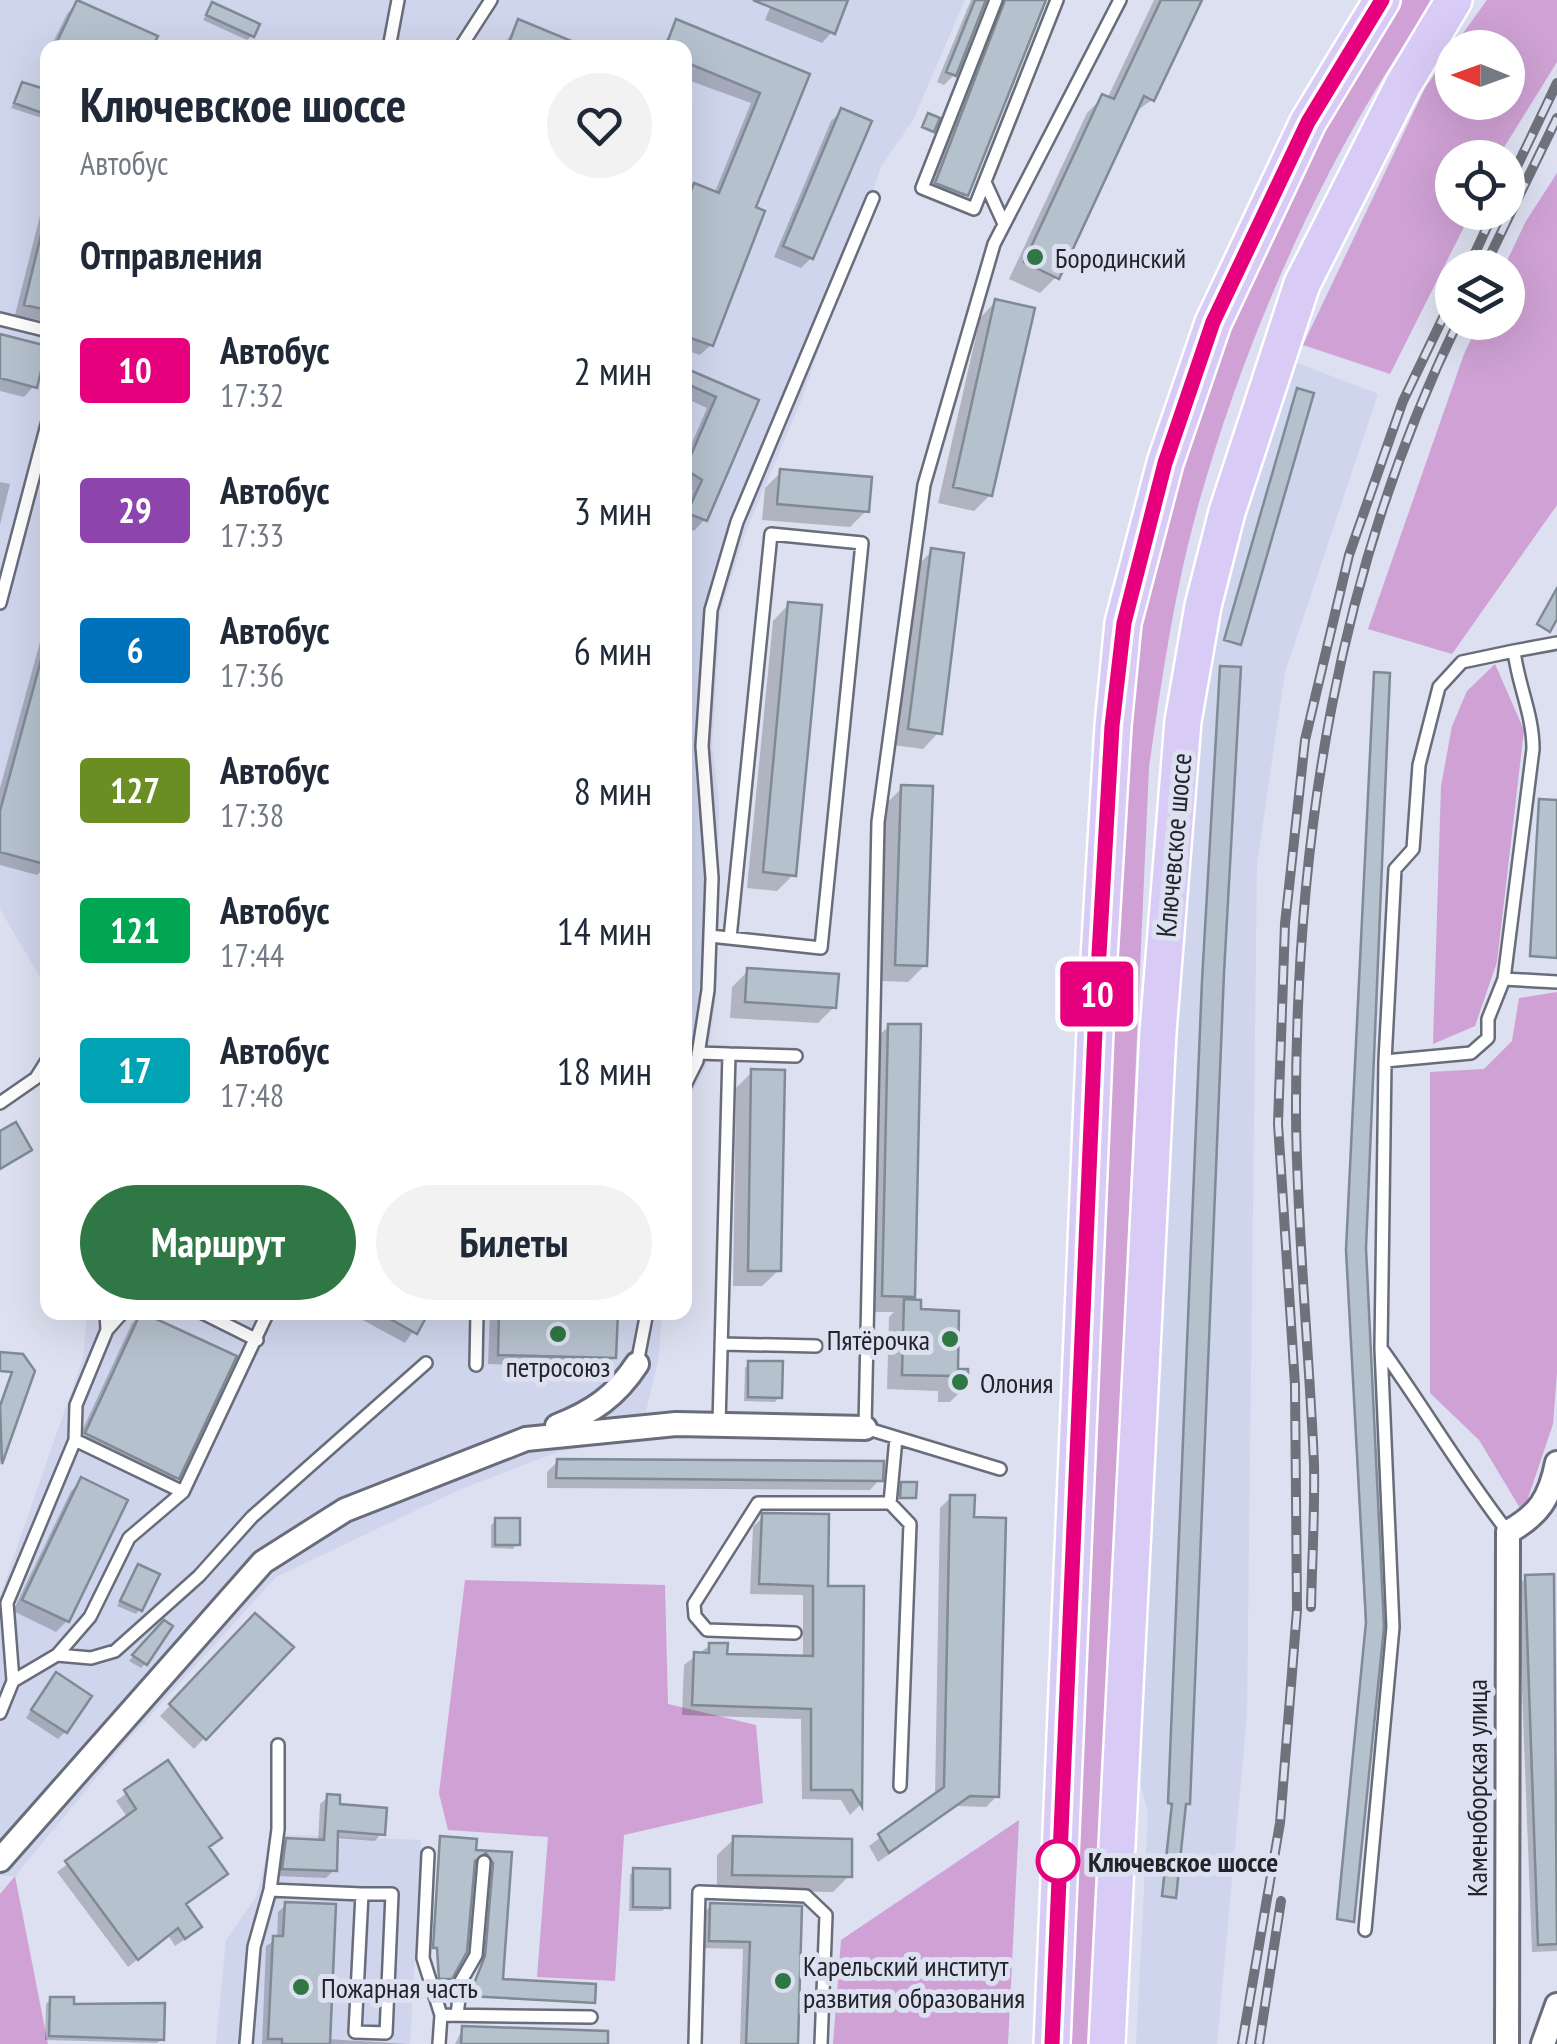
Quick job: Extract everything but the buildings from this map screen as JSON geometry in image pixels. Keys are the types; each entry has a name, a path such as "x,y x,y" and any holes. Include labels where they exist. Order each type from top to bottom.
{"main road":[{"path":"1052,2044 1095,1026 1112,726 1124,623 1165,463 1213,322 1308,122 1382,0"},
{"name":"Ключевское шоссе","path":"1107,2044 1158,1032 1183,721 1227,512 1302,284 1403,85 1454,0"}],"street":[{"path":"0,1860 263,1562 345,1510 586,1414 619,1390 637,1364"},
{"path":"526,1439 676,1424 865,1428"},
{"path":"1508,1532 1531,1520 1554,1492 1557,1463"},
{"name":"Каменоборская улица","path":"1507,2044 1508,1532"},
{"path":"1544,2044 1557,2005"}],"lane":[{"path":"390,40 398,0"},
{"path":"465,40 492,0"},
{"path":"996,0 922,188 974,208 1057,0"},
{"path":"1000,1469 865,1428 878,822 924,485 994,244 1120,0"},
{"path":"985,182 1004,224"},
{"path":"692,1067 698,1053 710,936 710,812 702,746 711,610 737,522 873,198"},
{"path":"0,320 40,328"},
{"path":"0,603 40,451"},
{"path":"710,936 820,948 862,543 771,534 730,938"},
{"path":"1365,1930 1394,1627 1382,1348 1385,1061 1395,869 1413,849 1420,765 1439,687 1462,662 1557,643"},
{"path":"1385,1061 1471,1054 1488,1038 1488,1019 1504,979 1533,749 1533,720 1518,684 1514,650"},
{"path":"1504,979 1557,982"},
{"path":"698,1053 796,1056"},
{"path":"719,1424 729,1054"},
{"path":"0,1103 40,1072"},
{"path":"106,1320 107,1330"},
{"path":"0,1712 13,1682 7,1602 75,1440 76,1405 107,1330 116,1320"},
{"path":"216,1320 257,1340"},
{"path":"13,1682 58,1655 90,1616 128,1538 183,1492 265,1320"},
{"path":"476,1365 477,1320"},
{"path":"637,1364 645,1320"},
{"path":"721,1344 816,1346"},
{"path":"1382,1348 1454,1450 1468,1480 1508,1532"},
{"path":"58,1655 91,1658 114,1652 199,1576 252,1518 426,1363"},
{"path":"890,1503 896,1438"},
{"path":"75,1440 183,1492"},
{"path":"795,1633 707,1630 695,1616 694,1604 758,1503 890,1503 910,1524 900,1786"},
{"path":"246,2044 254,1947 270,1890 278,1828 278,1745"},
{"path":"428,1854 422,1958 441,2015 439,2044"},
{"path":"457,2014 461,1981 476,1955 484,1862"},
{"path":"270,1890 392,1894 386,2033 355,2032 362,1894"},
{"path":"695,2044 699,1892 806,1896 826,1915 821,2044"},
{"path":"441,2015 592,2018"}],"shaded area":[{"path":"0,0 965,0 913,120 881,167 801,401 747,529 720,613 712,745 719,803 716,997 706,1066 692,1092 692,40 40,40 40,977 0,909"},
{"path":"1402,0 1435,0 1397,56 1327,176 1268,304 1200,499 1164,666 1149,767 1092,2044 1064,2044 1107,1006 1128,718 1154,557 1233,321 1301,170"},
{"path":"1487,0 1557,0 1557,62 1525,114 1525,30 1465,30"},
{"path":"1435,74 1435,120 1521,120 1509,140 1435,140 1435,230 1462,230 1452,250 1435,250 1435,285 1390,374 1303,345"},
{"path":"1557,173 1557,505 1452,654 1368,629 1471,340 1525,340 1525,250 1512,250"},
{"path":"1290,360 1378,394 1285,672 1257,863 1247,1714 1217,2044 1136,2044 1148,1813 1140,1782 1170,1037 1205,682 1239,520"},
{"path":"1495,664 1524,730 1497,962 1475,1026 1433,1044 1441,786 1452,726 1467,691"},
{"path":"1557,992 1557,1372 1553,1424 1523,1513 1479,1440 1430,1393 1430,1072 1484,1069 1512,1041 1519,998"},
{"path":"86,1320 662,1320 659,1357 640,1437 558,1452 463,1488 276,1577 120,1749 15,1876 0,1876 0,1596 83,1358"},
{"path":"465,1580 665,1585 668,1704 756,1725 763,1803 624,1835 615,1981 537,1977 548,1837 448,1830 439,1793"},
{"path":"1019,1820 1008,2044 833,2044 841,1940"},
{"path":"273,1834 421,1840 410,2044 216,2044 226,1940 256,1897"},
{"path":"15,1876 48,2044 0,2044 0,1894"}],"railway":[{"path":"1525,150 1557,83"},
{"path":"1493,250 1557,118"},
{"path":"1476,250 1486,230"},
{"path":"1242,2044 1280,1823 1297,1610 1295,1385 1278,1124 1285,924 1305,740 1349,555 1403,401 1435,334"},
{"path":"1311,1607 1314,1464 1296,1116 1304,911 1315,809 1331,709 1353,610 1416,416 1450,340"},
{"path":"1259,2044 1281,1901"}],"bus line":[{"name":"10","path":"1052,2044 1096,1007 1112,726 1124,623 1165,463 1213,322 1308,122 1382,0"}],"place":[{"name":"Бородинский","path":"1035,257"},
{"name":"петросоюз","path":"558,1334"},
{"name":"Пятёрочка","path":"950,1339"},
{"name":"Олония","path":"960,1382"},
{"name":"Ключевское шоссе","path":"1058,1861"},
{"name":"Карельский институт развития образования","path":"783,1981"},
{"name":"Пожарная часть","path":"301,1987"}]}
